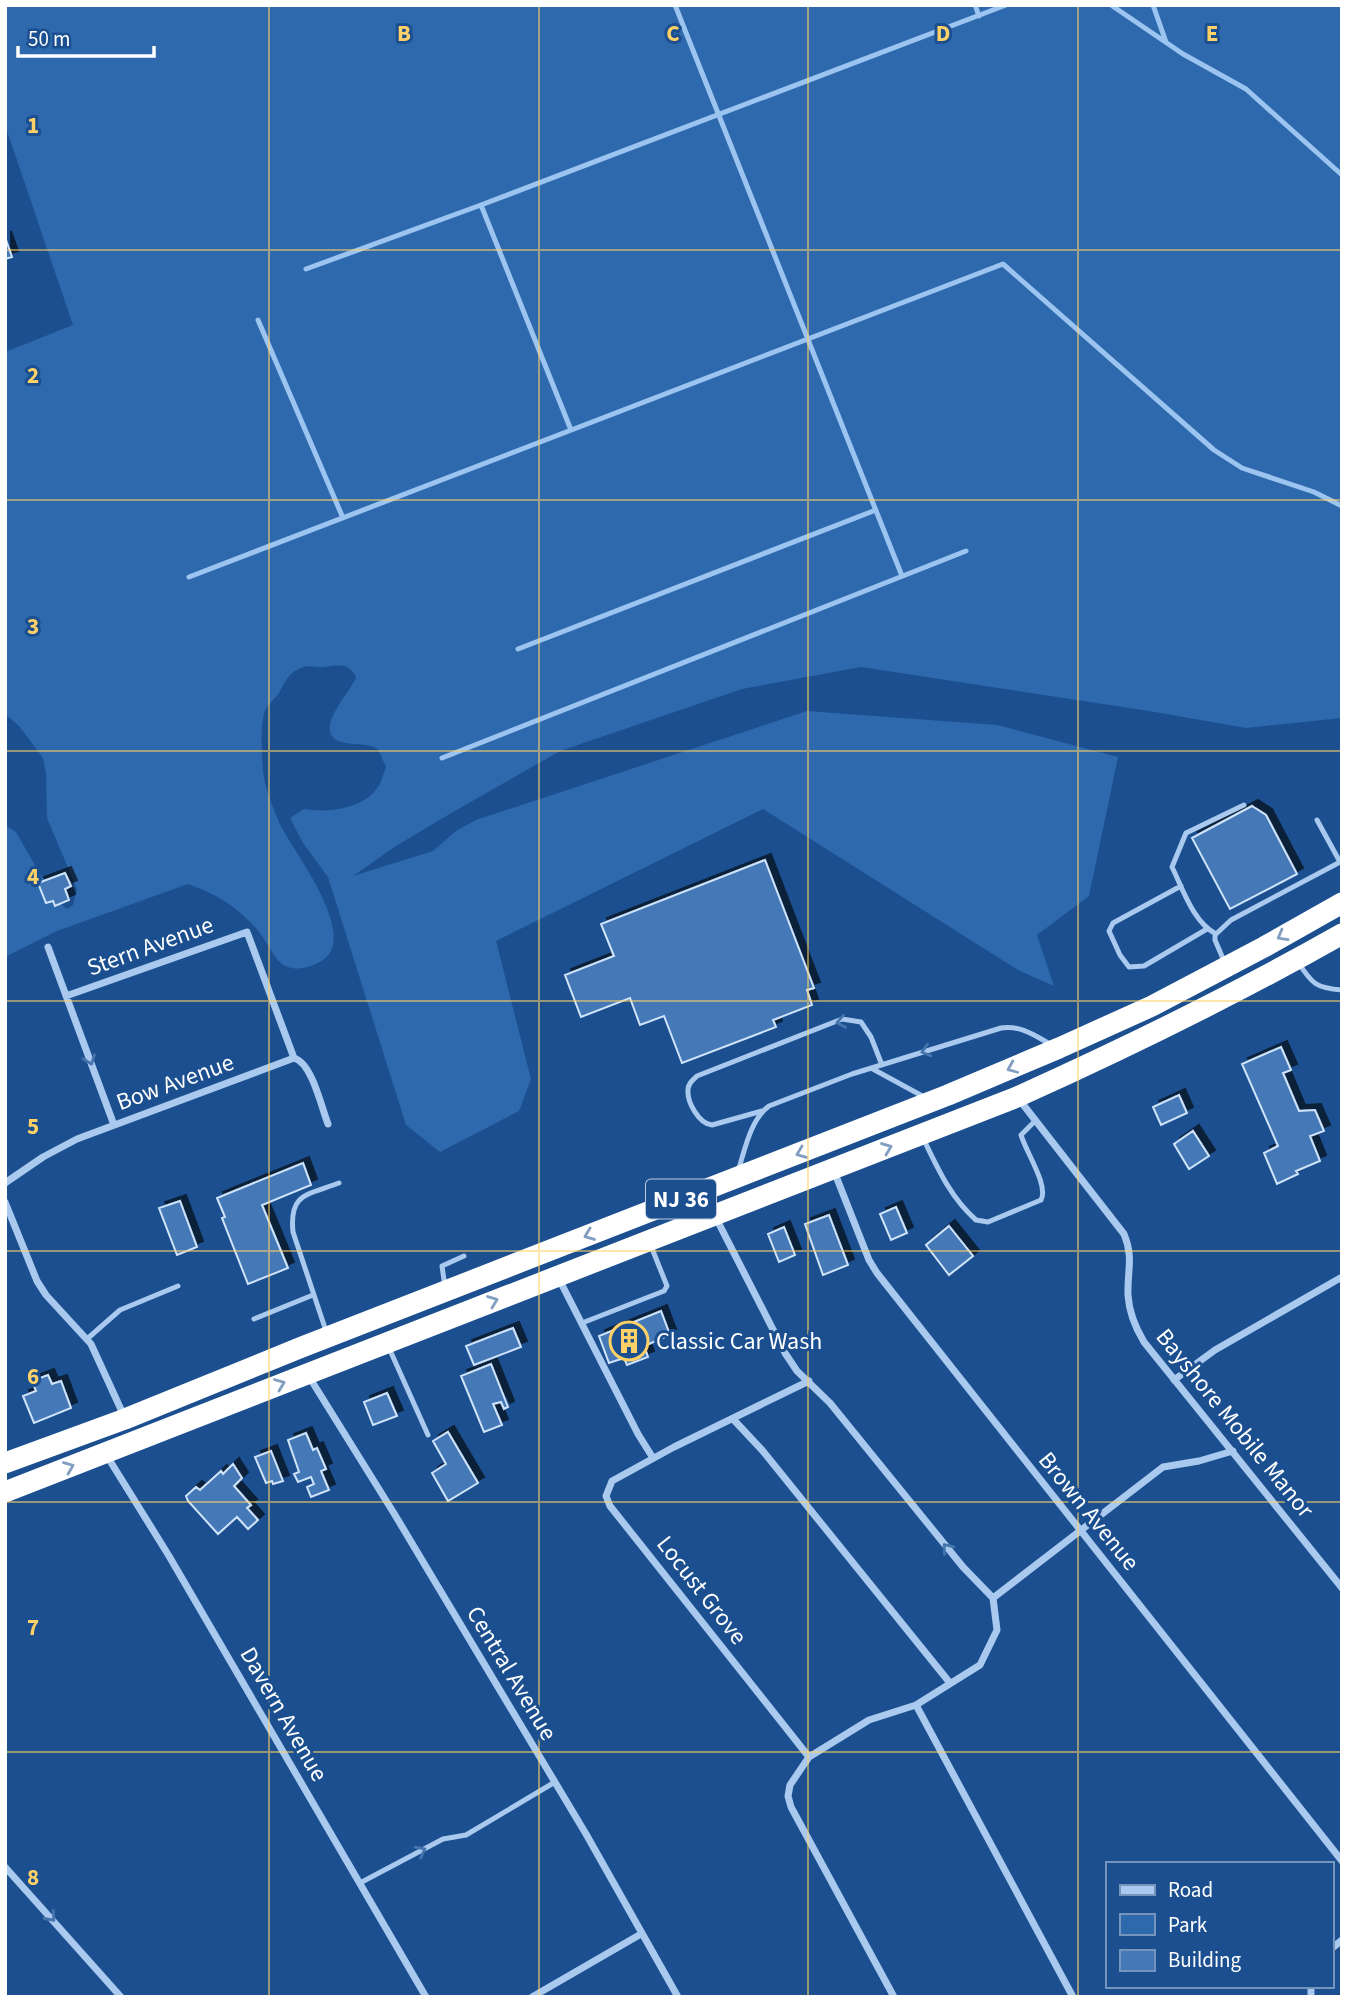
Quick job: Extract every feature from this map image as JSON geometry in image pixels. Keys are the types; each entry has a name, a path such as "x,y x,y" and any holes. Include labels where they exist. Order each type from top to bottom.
{"highway":[{"name":"NJ 36","path":"5,1463 125,1419 328,1336 932,1101 1059,1048 1152,1006 1342,903"},
{"name":"NJ 36","path":"5,1492 1017,1097 1167,1028 1342,934"}],"street":[{"name":"Stern Avenue","path":"66,996 247,932 294,1058"},
{"path":"48,947 114,1125"},
{"path":"294,1058 302,1062 308,1070 328,1124"},
{"name":"Bow Avenue","path":"5,1183 57,1149 294,1058"},
{"name":"Bayshore Mobile Manor","path":"1017,1097 1124,1234 1130,1248 1131,1262 1128,1296 1135,1326 1144,1342 1342,1588"},
{"name":"Brown Avenue","path":"834,1168 860,1239 877,1273 1342,1861"},
{"path":"5,1202 37,1281 97,1353 125,1419"},
{"path":"714,1215 785,1353 797,1371 809,1381 963,1567 993,1598 997,1630 980,1665 916,1704 869,1720 809,1756 790,1785 788,1796 791,1807 894,1997"},
{"path":"557,1276 653,1458"},
{"path":"1174,1380 1215,1350 1342,1277"},
{"name":"Central Avenue","path":"307,1373 555,1782 678,1997"},
{"name":"Locust Grove","path":"809,1381 612,1481 606,1496 611,1506 809,1756"},
{"path":"733,1419 762,1450 950,1683"},
{"path":"993,1598 1163,1467 1199,1461 1233,1451"},
{"name":"Davern Avenue","path":"105,1452 169,1556 426,1997"},
{"path":"916,1704 1073,1997"},
{"path":"5,1867 121,1997"},
{"path":"532,1997 641,1934"}],"lane":[{"path":"1216,934 1206,929 1194,911 1172,867 1186,833 1244,804"},
{"path":"1226,967 1215,940 1216,934 1231,920 1341,861 1317,820"},
{"path":"1181,886 1113,923 1109,931 1120,955 1129,967 1144,966 1206,929"},
{"path":"1297,959 1310,980 1322,989 1342,990"},
{"path":"882,1065 860,1022 842,1019 697,1076 690,1082 687,1091 699,1121 712,1125 762,1111 871,1068 882,1065 1011,1027 1021,1029 1059,1048"},
{"path":"871,1068 932,1101"},
{"path":"736,1178 755,1122 762,1111"},
{"path":"922,1134 940,1173 956,1198 976,1220 988,1222 1041,1200 1044,1195 1044,1186 1024,1148 1021,1135 1035,1121"},
{"path":"328,1336 293,1233 291,1215 295,1203 306,1195 339,1183"},
{"path":"582,1323 664,1291 666,1280 649,1240"},
{"path":"446,1290 442,1266 464,1256"},
{"path":"87,1339 120,1310 177,1286"},
{"path":"254,1319 313,1295"},
{"path":"387,1342 428,1435"},
{"path":"360,1883 443,1839 466,1835 555,1782"}],"green space":[{"path":"5,5 1342,5 1342,718 1246,728 861,667 742,689 560,751 396,846 353,876 433,851 456,831 476,820 807,711 997,725 1118,757 1089,896 1037,935 1054,986 1018,970 763,809 496,941 531,1079 519,1111 440,1152 406,1125 328,877 303,843 290,818 304,809 334,810 354,805 371,795 381,781 386,767 378,749 339,741 332,736 331,720 356,677 347,667 307,666 295,671 267,707 262,723 263,771 269,797 282,828 312,877 331,918 334,937 330,952 318,963 303,968 284,965 261,934 238,911 216,896 188,884 57,931 5,957 5,825 16,832 40,874 56,891 58,901 67,909 73,905 77,889 47,818 43,758 19,726 5,714 5,352 73,325 5,125"}],"building":[{"path":"5,237 12,257 5,259"},
{"path":"1252,806 1266,815 1297,874 1230,909 1192,838"},
{"path":"765,860 814,988 807,990 812,1005 773,1020 776,1027 682,1063 664,1016 640,1025 630,998 581,1017 565,975 614,956 601,924"},
{"path":"65,873 71,886 65,889 69,900 55,906 53,901 46,903 38,883"},
{"path":"1281,1047 1291,1070 1283,1073 1299,1111 1315,1110 1324,1131 1310,1136 1320,1161 1296,1171 1298,1174 1277,1184 1264,1153 1278,1146 1242,1064"},
{"path":"1179,1095 1187,1113 1161,1125 1153,1107"},
{"path":"1193,1131 1209,1156 1189,1169 1174,1144"},
{"path":"303,1163 311,1185 262,1205 288,1268 248,1284 217,1198"},
{"path":"180,1201 197,1247 177,1255 159,1208"},
{"path":"896,1207 907,1233 891,1240 880,1214"},
{"path":"829,1215 848,1265 823,1275 805,1224"},
{"path":"949,1226 973,1256 949,1275 926,1245"},
{"path":"784,1227 795,1255 779,1262 768,1234"},
{"name":"Classic Car Wash","path":"661,1311 670,1335 644,1346 648,1357 627,1365 624,1358 609,1363 599,1336"},
{"path":"513,1328 521,1347 474,1365 466,1346"},
{"path":"491,1364 508,1407 504,1409 501,1402 493,1404 502,1425 484,1432 461,1376"},
{"path":"48,1375 52,1384 61,1381 71,1408 34,1423 23,1396 36,1391 32,1381"},
{"path":"387,1393 397,1416 373,1425 364,1402"},
{"path":"448,1432 478,1483 448,1501 432,1473 446,1464 433,1441"},
{"path":"306,1433 313,1450 317,1448 326,1469 321,1471 329,1490 311,1497 307,1487 314,1484 311,1477 298,1482 294,1474 299,1472 288,1440"},
{"path":"271,1451 283,1481 273,1484 272,1481 266,1483 255,1457"},
{"path":"233,1464 242,1478 234,1486 251,1505 247,1508 258,1520 248,1529 237,1517 218,1534 186,1496 196,1487 200,1490"}],"waterway":[{"path":"675,5 902,576"},
{"path":"975,5 979,16"},
{"path":"306,269 1006,5"},
{"path":"1111,5 1183,54 1246,89 1342,175"},
{"path":"1153,5 1166,42"},
{"path":"481,205 571,430"},
{"path":"189,577 1003,264 1214,450 1242,468 1314,492 1342,506"},
{"path":"258,320 343,518"},
{"path":"518,649 876,510"},
{"path":"442,758 966,551"}],"place":[{"name":"Classic Car Wash","path":"629,1341"}]}
